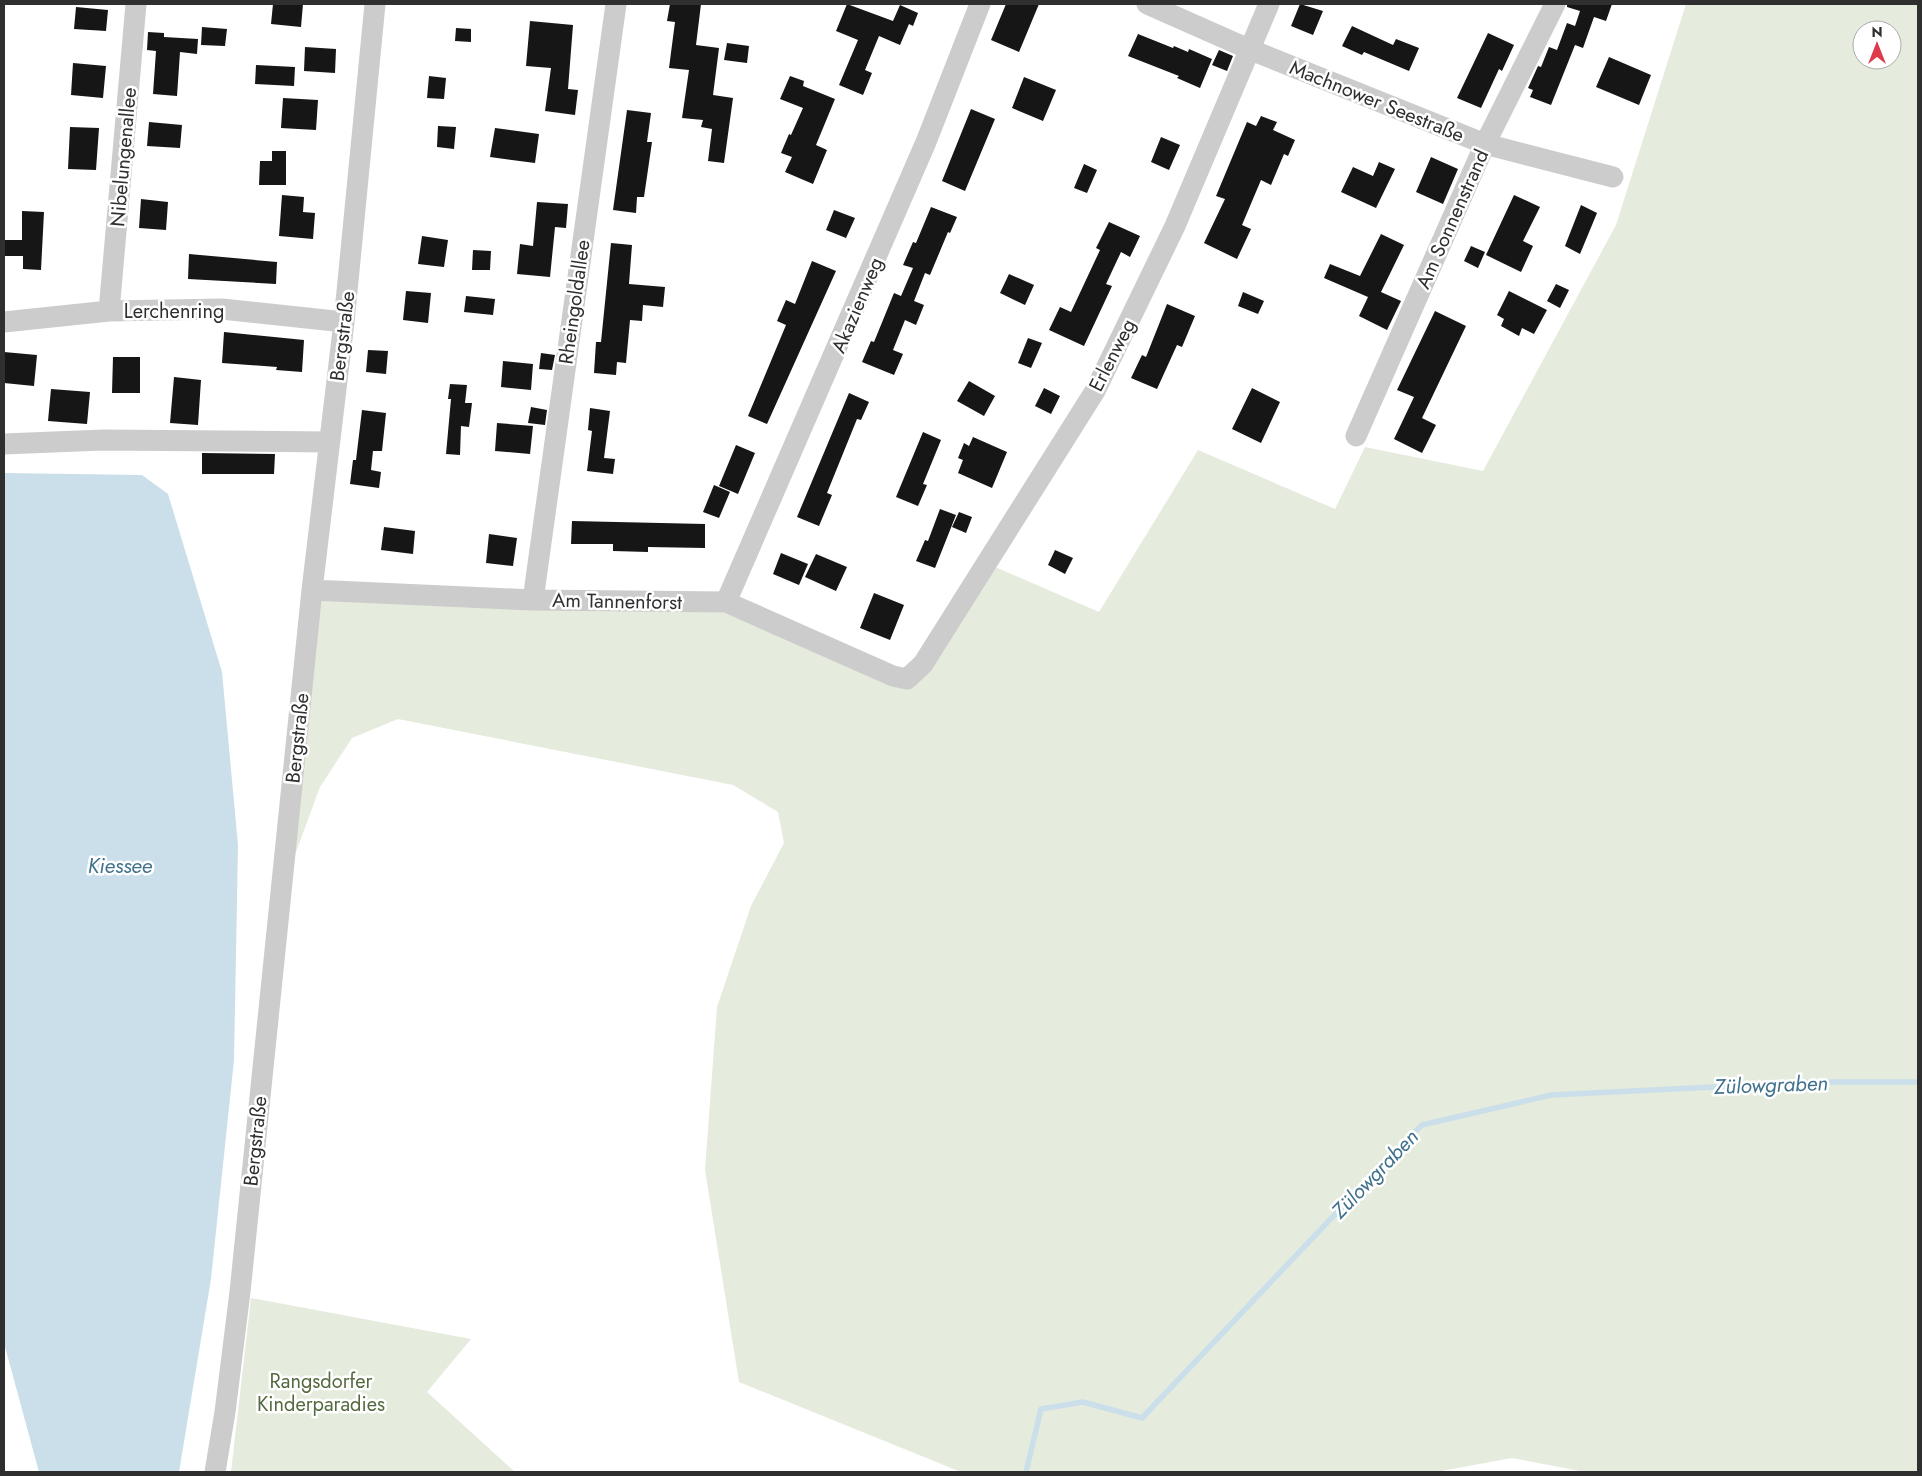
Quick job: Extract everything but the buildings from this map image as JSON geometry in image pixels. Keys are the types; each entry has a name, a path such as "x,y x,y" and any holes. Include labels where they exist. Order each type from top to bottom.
{"street":[{"name":"Nibelungenallee","path":"109,311 136,4"},
{"name":"Bergstraße","path":"215,1472 225,1412 240,1292 312,590 344,322 375,4"},
{"name":"Rheingoldallee","path":"533,600 616,4"},
{"name":"Akazienweg","path":"726,602 926,142 980,4"},
{"name":"Machnower Seestraße","path":"1147,4 1250,50 1485,144 1613,177"},
{"name":"Erlenweg","path":"907,679 923,664 1095,390 1175,226 1269,4"},
{"name":"Am Sonnenstrand","path":"1356,436 1485,144 1555,4"},
{"name":"Lerchenring","path":"4,322 109,311 222,309 344,322"},
{"path":"4,444 103,440 329,442"},
{"name":"Am Tannenforst","path":"312,590 533,600 726,602 893,676 907,679"}],"green space":[{"path":"1686,4 1918,4 1918,1472 1585,1472 1512,1458 1436,1472 961,1472 739,1382 705,1170 717,1007 751,906 784,843 778,812 733,785 398,719 352,738 320,787 282,890 312,590 726,602 907,679 986,563 1099,612 1198,450 1335,509 1365,447 1483,471 1616,225"},
{"name":"Rangsdorfer Kinderparadies","path":"251,1298 471,1339 427,1392 515,1472 231,1472"}],"water":[{"name":"Kiessee","path":"4,473 142,475 168,494 222,672 238,845 234,1060 211,1279 179,1472 39,1472 4,1343"}],"waterway":[{"name":"Zülowgraben","path":"1026,1472 1041,1409 1083,1402 1142,1418 1396,1150 1422,1125 1551,1095 1814,1082 1918,1082"}]}
